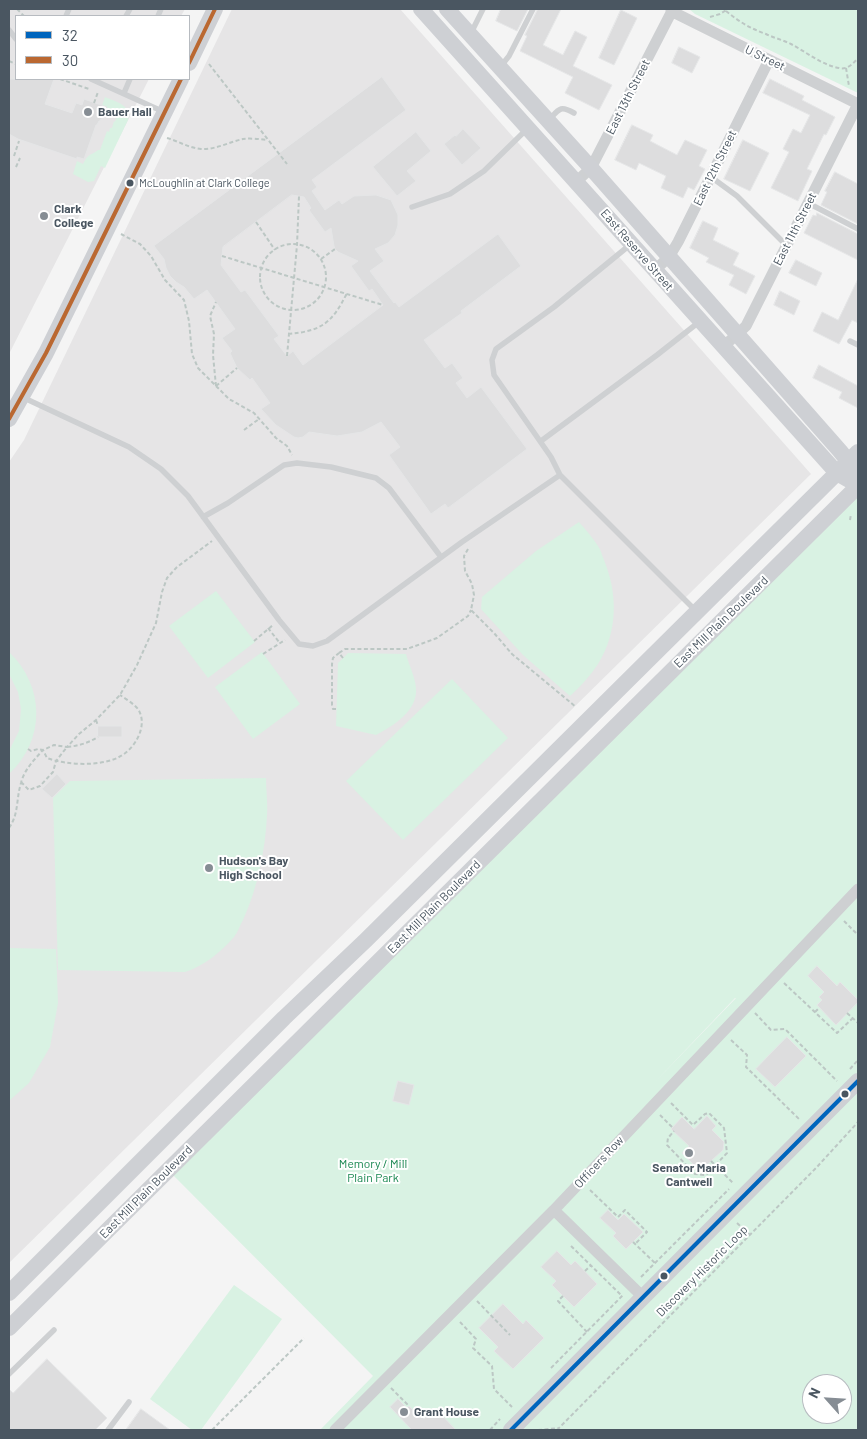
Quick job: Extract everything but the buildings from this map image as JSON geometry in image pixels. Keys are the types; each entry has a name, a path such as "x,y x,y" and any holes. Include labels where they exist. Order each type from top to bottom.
{"main road":[{"path":"190,61 215,9"},
{"name":"East Reserve Street","path":"421,9 723,347 848,462"},
{"name":"East Reserve Street","path":"453,11 470,35 591,168 848,462 858,485"},
{"path":"9,420 46,353 181,80"},
{"name":"East Mill Plain Boulevard","path":"9,1293 284,1018 848,462"},
{"name":"East Mill Plain Boulevard","path":"9,1328 858,485"},
{"path":"511,1430 858,1081"}],"street":[{"name":"U Street","path":"672,10 858,104"},
{"name":"East 13th Street","path":"577,182 591,168 672,10"},
{"name":"East 12th Street","path":"655,270 669,257 678,242 769,60"},
{"name":"East 11th Street","path":"723,347 746,326 858,104"},
{"name":"Officers Row","path":"336,1430 554,1210 858,889"},
{"path":"554,1210 643,1297"}],"lane":[{"path":"470,35 483,9"},
{"path":"499,67 509,56 533,9"},
{"path":"99,80 165,112"},
{"path":"124,93 130,80"},
{"path":"548,122 558,109 565,108 574,113"},
{"path":"412,207 450,194 484,171 527,128"},
{"path":"711,177 737,196 787,246"},
{"path":"808,203 858,229"},
{"path":"632,243 554,307 496,349 492,360 494,375 551,457 560,475 696,611"},
{"path":"540,441 700,321"},
{"path":"850,341 858,345"},
{"path":"22,397 129,447 161,469 188,496 279,620 299,644 313,646 327,640 462,542 560,475"},
{"path":"203,517 228,503 284,465 297,463 331,467 376,478 389,488 441,557"},
{"path":"9,1374 54,1330"},
{"path":"108,1430 129,1402"}],"path":[{"path":"726,11 746,25 789,43 824,63 846,68 858,58"},
{"path":"209,64 287,164"},
{"path":"94,103 98,92"},
{"path":"162,137 202,149 214,148 246,138 268,140"},
{"path":"14,156 19,141"},
{"path":"16,167 20,158"},
{"path":"286,356 297,245 299,196"},
{"path":"256,222 275,250"},
{"path":"108,228 140,244 151,256 165,280 184,300 189,321 192,354 198,368 229,399 254,413 276,438 287,446 297,463"},
{"path":"289,245 297,245 314,251 320,259 326,273 325,286 319,298 310,306 297,310 284,310 273,304 264,294 260,282 261,269 267,257 275,250 289,245"},
{"path":"320,259 335,249"},
{"path":"222,256 384,305"},
{"path":"288,334 307,332 325,324 339,310 348,293"},
{"path":"216,302 210,316 214,334 213,355 216,386"},
{"path":"216,386 237,368"},
{"path":"244,430 259,419"},
{"path":"21,782 29,790 40,786 53,772 56,761 66,747 120,695 137,666 156,623 166,578 218,537"},
{"path":"336,708 333,709 332,705 332,664 333,658 338,653 345,649 407,649 437,638 468,616 474,595 472,584 465,571 464,556 468,550 462,542"},
{"path":"471,610 512,654 576,707"},
{"path":"254,641 279,620"},
{"path":"268,628 279,643"},
{"path":"263,654 292,637"},
{"path":"338,653 343,658"},
{"path":"43,750 47,758 75,764 98,763 119,757 136,742 142,720 138,709 120,695"},
{"path":"96,720 98,726"},
{"path":"9,828 14,821 21,782 30,765 43,750 54,745 77,746 98,737"},
{"path":"28,749 30,752 38,749 43,750"},
{"path":"836,913 858,935"},
{"path":"776,975 836,1033 852,1018"},
{"path":"748,1006 771,1030 785,1029 837,1082"},
{"path":"815,1012 819,1008"},
{"path":"847,1013 858,1024"},
{"path":"723,1032 746,1056 746,1067 799,1119"},
{"path":"761,1081 764,1077"},
{"path":"663,1095 693,1125 704,1114 709,1114 724,1128 727,1153 704,1175 695,1174 667,1145 668,1138 674,1131"},
{"path":"651,1107 672,1127"},
{"name":"Discovery Historic Loop","path":"558,1429 811,1174 858,1122"},
{"path":"711,1161 734,1184"},
{"path":"581,1182 618,1217 625,1210 647,1232 636,1244"},
{"path":"633,1242 655,1263"},
{"path":"571,1246 622,1296"},
{"path":"585,1271 591,1266"},
{"path":"470,1294 510,1335"},
{"path":"564,1296 558,1301 587,1332"},
{"path":"451,1314 476,1338 473,1348 492,1366 494,1389 512,1407"},
{"path":"212,1430 304,1338"},
{"path":"384,1381 409,1406"},
{"path":"538,1430 558,1429"}],"shaded area":[{"name":"Clark College","path":"9,9 185,9 182,15 15,15 15,80 148,80 9,354"},
{"name":"Hudson's Bay High School","path":"232,9 400,9 811,474 9,1263 9,462 24,440"}],"green space":[{"path":"689,9 858,9 858,93 695,14"},
{"path":"105,97 125,107 129,115 128,120 105,168 101,166 94,181 88,182 73,174 77,161 83,164 89,156 100,150 107,131 109,132 115,122 118,112 102,106"},
{"name":"Memory / Mill Plain Park","path":"858,496 858,1430 320,1430 373,1376 168,1170","holes":["735,998 736,998 654,1083"]},
{"path":"579,522 601,551 612,586 614,613 605,652 592,673 570,696 523,655 481,609 482,597 536,551"},
{"path":"216,591 255,642 208,678 169,626"},
{"path":"9,652 21,666 29,681 35,697 36,713 35,729 30,745 21,760 9,774 9,751 19,731 21,709 18,692 9,674"},
{"path":"262,652 300,704 253,739 215,687"},
{"path":"348,653 406,654 413,675 416,696 409,711 403,717 376,735 336,726 338,663"},
{"path":"452,679 508,738 403,840 346,781"},
{"path":"266,778 266,829 257,882 238,931 224,948 212,958 185,972 58,970 53,798 70,781"},
{"path":"9,948 56,949 58,1003 50,1047 29,1083 9,1101"},
{"path":"234,1285 282,1319 201,1430 192,1430 150,1399"}],"transit line":[{"name":"30","path":"190,61 215,9"},
{"name":"30","path":"9,419 46,353 181,80"},
{"name":"32","path":"511,1430 858,1081"}],"place":[{"name":"Bauer Hall","path":"88,112"},
{"name":"McLoughlin at Clark College","path":"130,183"},
{"name":"Clark College","path":"44,216"},
{"name":"Hudson's Bay High School","path":"209,868"},
{"name":"Senator Maria Cantwell","path":"689,1153"},
{"name":"Grant House","path":"404,1412"}]}
